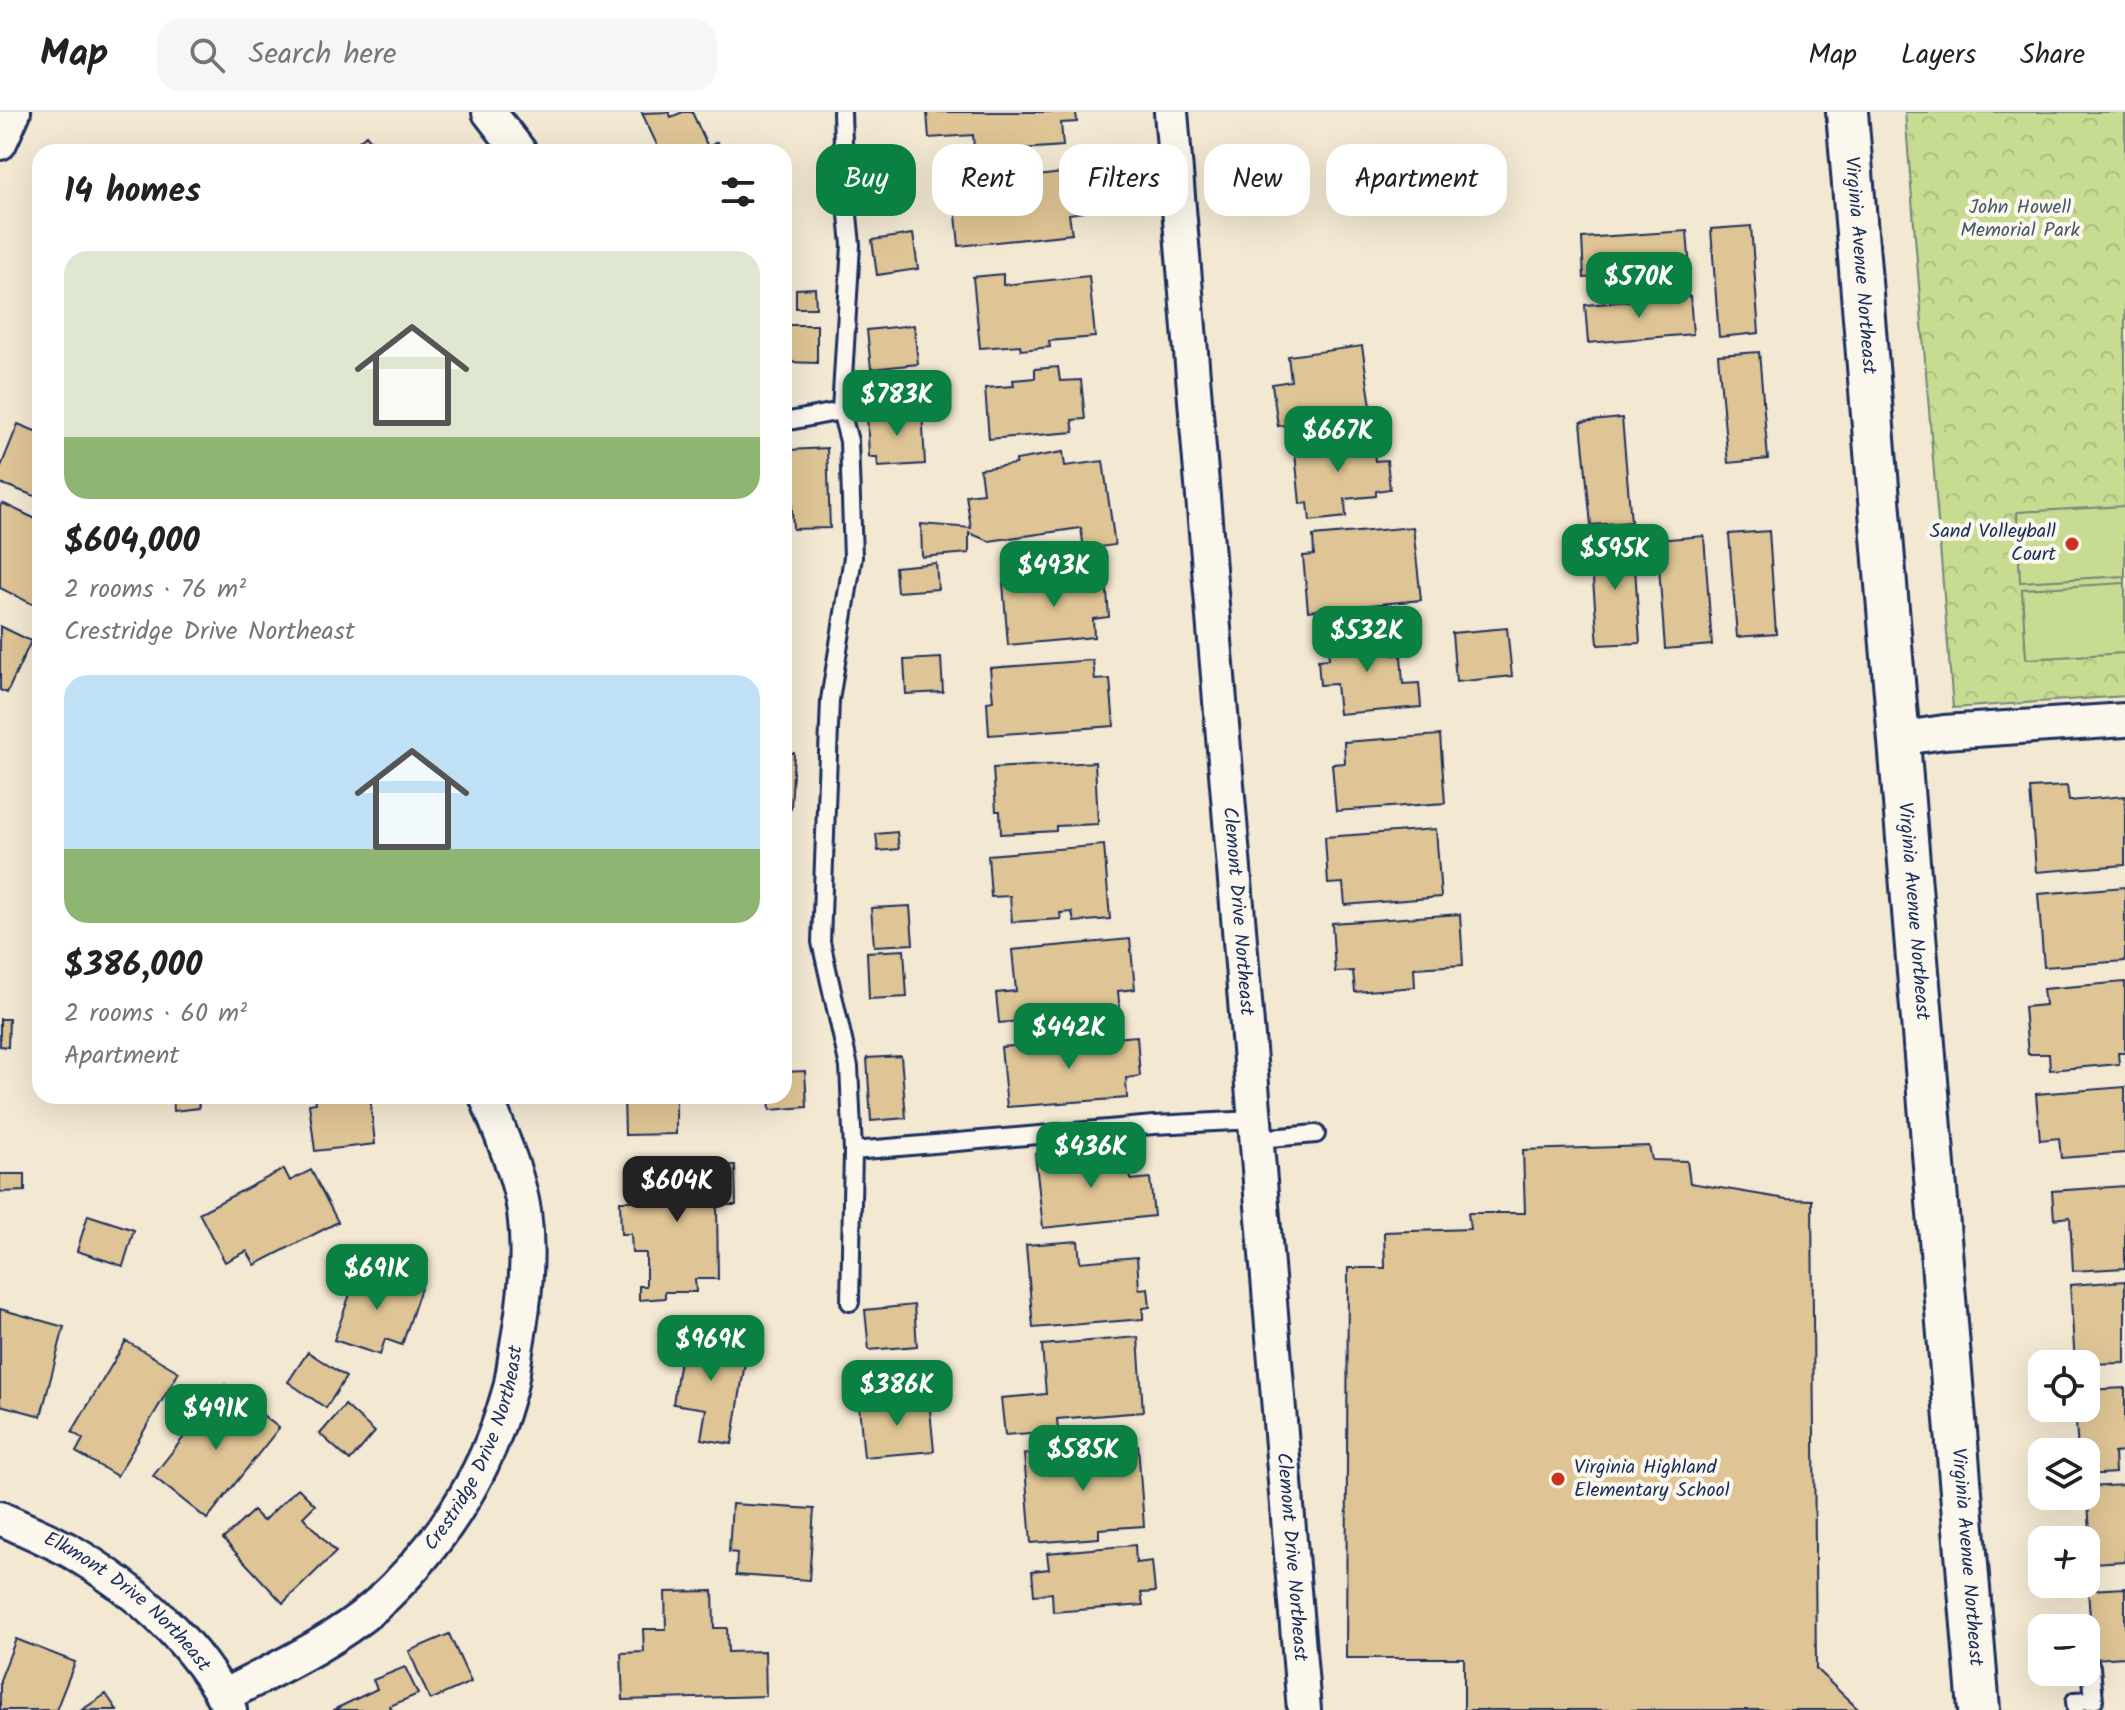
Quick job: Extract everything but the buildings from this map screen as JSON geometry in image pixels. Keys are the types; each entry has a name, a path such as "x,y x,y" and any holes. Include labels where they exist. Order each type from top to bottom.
{"street":[{"path":"0,143 14,112"},
{"path":"489,112 514,144"},
{"name":"Clemont Drive Northeast","path":"1171,112 1304,1710"},
{"name":"Virginia Avenue Northeast","path":"1847,112 1979,1710"},
{"path":"1898,739 1944,732 2125,720"},
{"name":"Crestridge Drive Northeast","path":"227,1703 332,1638 373,1607 410,1572 442,1533 469,1490 492,1444 508,1396 527,1293 524,1210 489,1104"},
{"name":"Elkmont Drive Northeast","path":"0,1518 71,1551 129,1590 180,1637 227,1703"}],"lane":[{"path":"842,112 851,245 841,411 849,441 853,557 830,700 821,942 849,1067 853,1151 850,1302"},
{"path":"792,420 841,411"},
{"path":"853,1151 1154,1125 1316,1134"},
{"path":"2076,1710 2075,1701 2094,1700 2093,1686"}],"green space":[{"name":"John Howell Memorial Park","path":"1905,112 2125,112 2125,696 1953,708"},
{"name":"Sand Volleyball Court","path":"2125,506 2125,576 2020,582 2017,512"},
{"name":"Sand Volleyball Court","path":"2125,583 2125,653 2026,659 2022,589"}],"place":[{"name":"Sand Volleyball Court","path":"2072,544"},
{"name":"Virginia Highland Elementary School","path":"1558,1479"}]}
